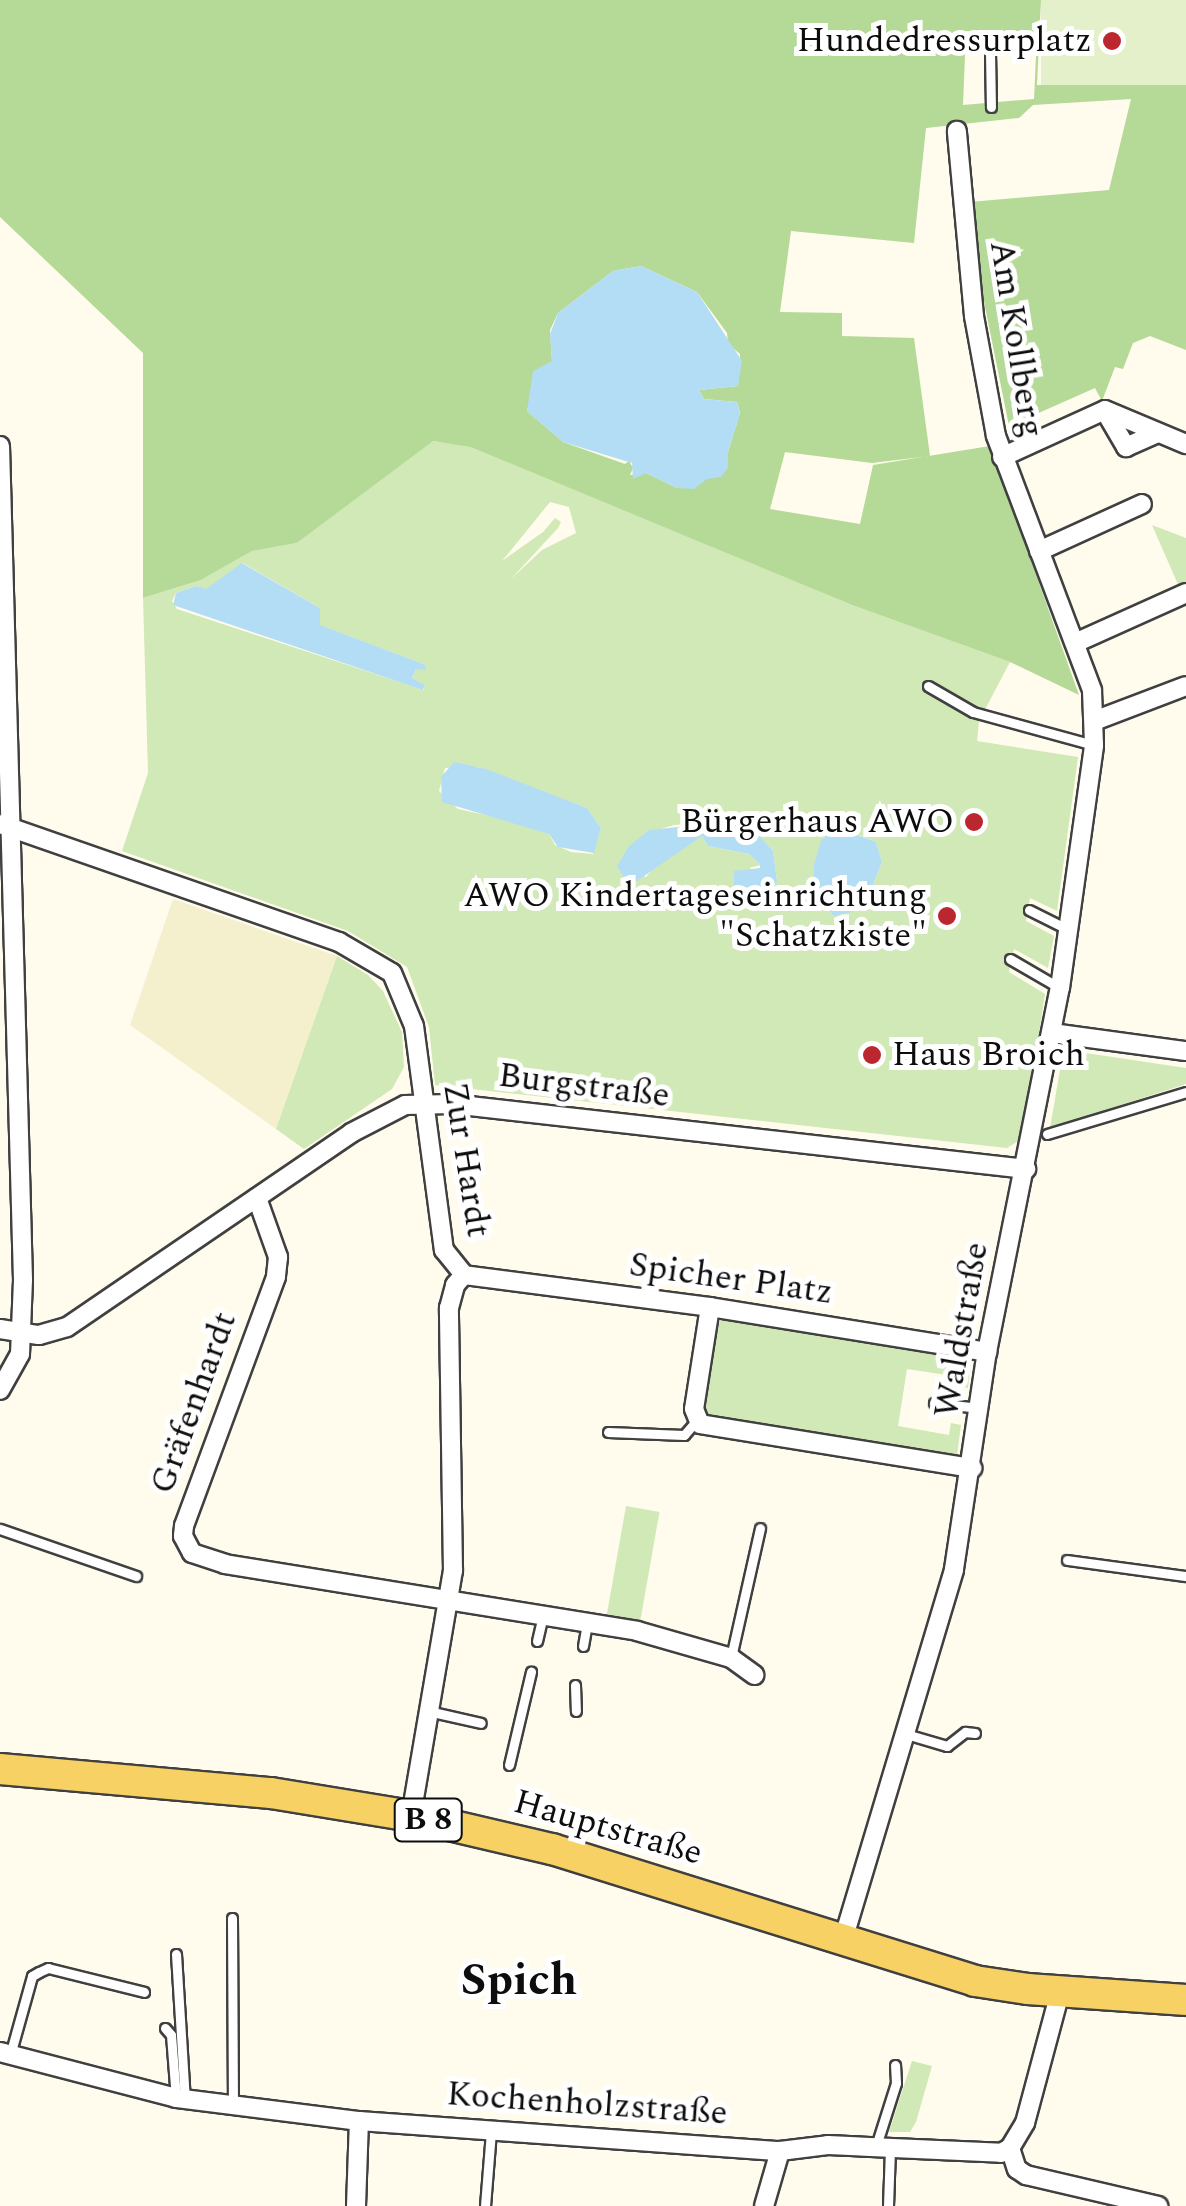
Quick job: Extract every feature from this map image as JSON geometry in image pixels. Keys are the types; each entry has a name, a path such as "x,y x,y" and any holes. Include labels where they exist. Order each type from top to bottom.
{"main road":[{"name":"Hauptstraße","path":"0,1769 270,1792 411,1816 552,1849 974,1980 1060,1992 1186,2000"}],"street":[{"name":"Am Kollberg","path":"957,131 974,316 1002,457 1092,690"},
{"path":"1002,457 1105,410 1126,448 1157,432 1186,444"},
{"path":"0,446 5,825 21,1333 20,1354 0,1390"},
{"path":"1039,550 1142,504"},
{"path":"1075,642 1186,594"},
{"path":"1094,721 1186,686"},
{"name":"Waldstraße","path":"842,1940 954,1569 987,1352 1060,988 1094,745 1092,690"},
{"name":"Zur Hardt","path":"5,825 339,942 392,973 414,1026 444,1250 464,1276 455,1284 449,1308 453,1572 411,1816"},
{"path":"1052,1033 1186,1051"},
{"name":"Burgstraße","path":"0,1329 53,1333 67,1327 373,1120 393,1109 422,1103 1026,1169"},
{"name":"Gräfenhardt","path":"257,1198 278,1257 276,1277 201,1472 184,1526 186,1546 199,1558 226,1564 447,1600"},
{"name":"Spicher Platz","path":"464,1276 710,1307 987,1352"},
{"path":"710,1307 696,1421 972,1468"},
{"path":"447,1600 637,1631 731,1658 754,1675"},
{"path":"1060,1992 1026,2123 1010,2148 1017,2169 1085,2199 1158,2206"},
{"name":"Kochenholzstraße","path":"5,2053 180,2099 360,2121 780,2151 828,2145 986,2154 1010,2148"},
{"path":"356,2206 360,2121"},
{"path":"764,2206 780,2151"}],"lane":[{"path":"990,52 991,107"},
{"path":"928,686 973,712 1094,745"},
{"path":"1029,910 1069,930"},
{"path":"1010,960 1060,988"},
{"path":"1048,1134 1186,1092"},
{"path":"934,1403 980,1408"},
{"path":"608,1432 684,1436 696,1421"},
{"path":"731,1658 760,1528"},
{"path":"0,1529 136,1576"},
{"path":"1067,1560 1186,1576"},
{"path":"537,1641 542,1616"},
{"path":"583,1646 587,1624"},
{"path":"509,1764 531,1672"},
{"path":"575,1684 576,1712"},
{"path":"428,1711 481,1723"},
{"path":"906,1734 947,1746 965,1732 975,1733"},
{"path":"232,1918 233,2106"},
{"path":"176,1954 180,2099"},
{"path":"5,2053 32,1976 48,1968 144,1992"},
{"path":"165,2028 171,2035 180,2099"},
{"path":"888,2206 883,2149 896,2083 895,2064"},
{"path":"485,2206 492,2129"}],"shaded area":[{"path":"173,899 337,956 276,1129 130,1025"}],"green space":[{"path":"0,0 1041,0 1037,85 1186,83 1186,350 1150,336 1133,343 1123,369 1115,367 1102,401 1095,388 1009,426 974,252 970,202 1109,190 1131,99 1033,105 1019,118 926,128 914,243 791,231 780,312 842,313 842,336 914,338 930,456 990,446 1079,695 1010,662 852,605 471,447 433,441 297,543 252,551 201,580 143,598 143,353 0,217","holes":["966,31 1037,35 1034,99 963,105","641,266 697,292 727,333 728,344 740,354 738,386 699,390 704,399 737,402 740,413 728,452 677,488 646,473 630,475 633,468 629,461 625,464 563,442 527,411 531,395 552,361 550,330 558,313 613,271","785,452 872,463 924,457 873,465 860,524 770,509"]},
{"name":"Hundedressurplatz","path":"1041,0 1186,0 1186,85 1041,85"},
{"path":"432,441 471,446 852,605 1010,662 979,721 977,741 1078,757 1057,911 1030,898 1026,921 1054,936 1048,968 1014,949 1009,972 1045,994 1023,1136 1007,1148 435,1085 429,1027 407,967 348,931 122,851 148,773 143,598 201,580 252,551 297,543","holes":["550,502 569,507 576,533 542,550 511,579 558,528 561,522 555,518 543,532 502,561","243,563 320,608 319,625 426,665 416,669 412,678 424,685 424,690 177,609 172,601 176,593 196,586 206,590","478,767 587,808 601,828 593,854 571,852 555,845 549,834 513,821 458,809 439,791 445,768","714,822 758,834 773,851 777,880 749,868 761,865 749,854 708,846 702,836 659,862 646,877 618,865 644,834 674,825","841,828 876,842 882,862 866,902 833,916 814,891 814,864 825,834"]},
{"path":"1152,525 1186,538 1186,587 1180,589"},
{"path":"337,956 368,975 383,991 402,1032 404,1067 392,1089 304,1149 276,1129"},
{"path":"1079,1052 1186,1068 1186,1084 1050,1128 1061,1064"},
{"path":"729,1319 971,1361 968,1388 959,1386 960,1377 907,1369 898,1426 949,1435 951,1423 961,1425 957,1455 704,1415 715,1329 720,1321"},
{"path":"626,1506 659,1512 640,1620 607,1614"},
{"path":"912,2061 932,2066 916,2122 910,2132 889,2132"}],"water":[{"path":"641,266 697,292 742,361 738,386 699,390 704,399 737,402 740,414 728,452 728,468 721,477 707,479 694,489 677,488 646,473 633,479 632,463 563,442 527,411 533,371 552,361 550,334 558,313 613,271"},
{"path":"242,563 320,608 320,625 426,665 425,670 416,669 412,678 425,685 423,690 173,605 176,593 196,586 206,589"},
{"path":"454,762 486,769 587,808 601,828 594,853 558,847 549,834 442,802 441,777"},
{"path":"726,822 758,834 773,851 777,880 773,889 734,887 734,871 760,868 760,864 749,854 708,846 702,836 637,881 625,879 617,866 629,846 649,830"},
{"path":"834,826 876,842 882,862 866,902 852,912 833,916 814,891 814,864 821,841"}],"place":[{"name":"Hundedressurplatz","path":"1112,41"},
{"name":"Bürgerhaus AWO","path":"974,822"},
{"name":"AWO Kindertageseinrichtung \"Schatzkiste\"","path":"947,916"},
{"name":"Haus Broich","path":"872,1055"}],"district":[{"name":"Spich","path":"519,1981"}]}
